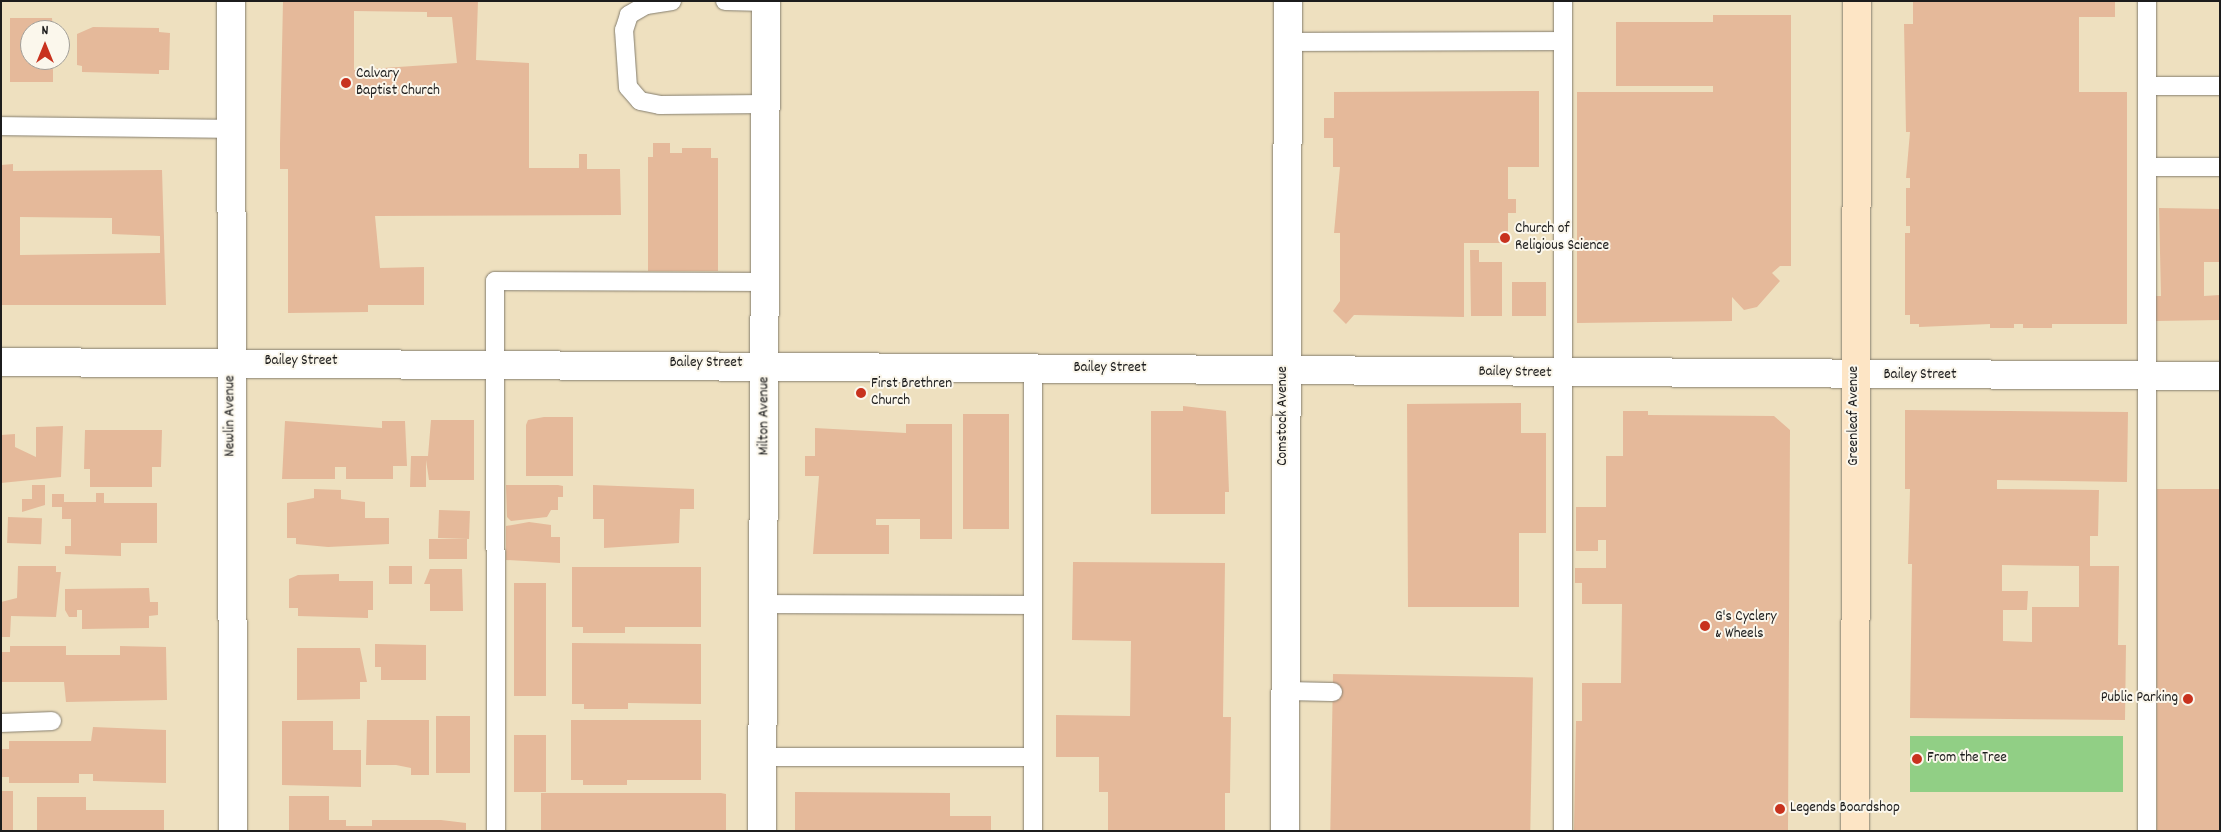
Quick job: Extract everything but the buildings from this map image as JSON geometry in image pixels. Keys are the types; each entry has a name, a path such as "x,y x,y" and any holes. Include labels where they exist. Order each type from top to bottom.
{"street":[{"name":"Newlin Avenue","path":"231,1 233,831"},
{"name":"Comstock Avenue","path":"1285,831 1284,370 1288,1"},
{"name":"Greenleaf Avenue","path":"1855,831 1857,1"},
{"name":"Milton Avenue","path":"762,831 766,2"},
{"name":"Bailey Street","path":"1,362 231,361 496,364 765,364 1034,369 1856,376 2220,376"}],"lane":[{"path":"672,1 646,5 629,15 624,30 628,87 640,100 660,105 765,104"},
{"path":"725,1 766,2"},
{"path":"1563,1 1563,831"},
{"path":"2147,1 2147,831"},
{"path":"1288,42 1563,41"},
{"path":"2147,86 2220,86"},
{"path":"1,126 231,130"},
{"path":"2147,167 2220,167"},
{"path":"496,831 496,364 494,281 765,282"},
{"path":"1032,831 1034,369"},
{"path":"763,604 1033,604"},
{"path":"1285,691 1333,692"},
{"path":"1,723 52,721"},
{"path":"762,758 1032,758"}],"green space":[{"path":"1910,736 2123,736 2123,792 1910,792"}],"place":[{"name":"Calvary Baptist Church","path":"346,83"},
{"name":"Church of Religious Science","path":"1505,238"},
{"name":"First Brethren Church","path":"861,393"},
{"name":"G's Cyclery & Wheels","path":"1705,626"},
{"name":"Public Parking","path":"2188,699"},
{"name":"From the Tree","path":"1917,759"},
{"name":"Legends Boardshop","path":"1780,809"}]}
